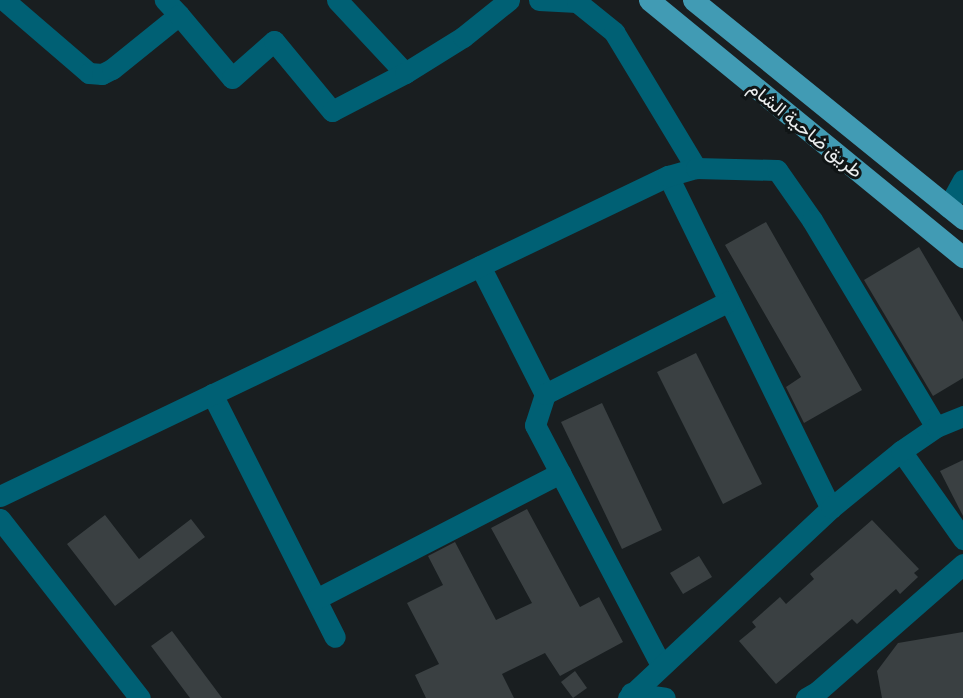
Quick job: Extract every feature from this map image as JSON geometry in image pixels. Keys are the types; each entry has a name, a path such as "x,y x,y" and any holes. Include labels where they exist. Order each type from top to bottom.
{"main road":[{"name":"طريق ضاحية الشام","path":"649,0 963,257"},
{"name":"طريق ضاحية الشام","path":"693,0 956,213"}],"street":[{"path":"4,0 89,73 102,74 112,69 172,7 232,78 274,41 332,111 405,73 463,37 509,0"},
{"path":"337,0 405,73"},
{"path":"539,0 577,2 614,32 696,168"},
{"path":"0,496 668,176 696,168 777,170 812,220 936,427"},
{"path":"668,176 831,508"},
{"path":"956,213 963,180"},
{"path":"480,266 545,394 535,425 661,665"},
{"path":"545,394 729,301"},
{"path":"212,394 335,638"},
{"path":"630,696 831,508 901,451 936,427 963,416"},
{"path":"901,451 963,539"},
{"path":"316,600 560,473"},
{"path":"0,519 139,698"},
{"path":"806,698 818,691 963,564"},
{"path":"630,696 665,698"}],"building":[{"path":"766,222 862,390 804,423 786,387 801,377 725,245"},
{"path":"919,247 963,322 963,378 933,396 864,280"},
{"path":"696,353 762,484 723,504 657,372"},
{"path":"602,403 662,530 622,549 561,422"},
{"path":"963,460 963,516 940,471"},
{"path":"527,509 580,607 599,597 623,642 560,676 545,653 502,674 514,698 426,698 415,675 439,664 407,603 443,585 428,556 455,542 496,620 532,603 491,528"},
{"path":"105,515 139,559 191,519 205,537 115,606 67,544"},
{"path":"872,520 919,569 914,573 918,577 900,594 896,589 857,624 852,619 776,684 739,641 756,627 752,622 780,597 786,604 814,579 810,574"},
{"path":"699,556 712,577 683,594 670,573"},
{"path":"172,631 222,698 190,698 151,646"},
{"path":"963,632 963,698 882,698 877,671 898,643"},
{"path":"575,671 587,688 573,698 561,682"}]}
